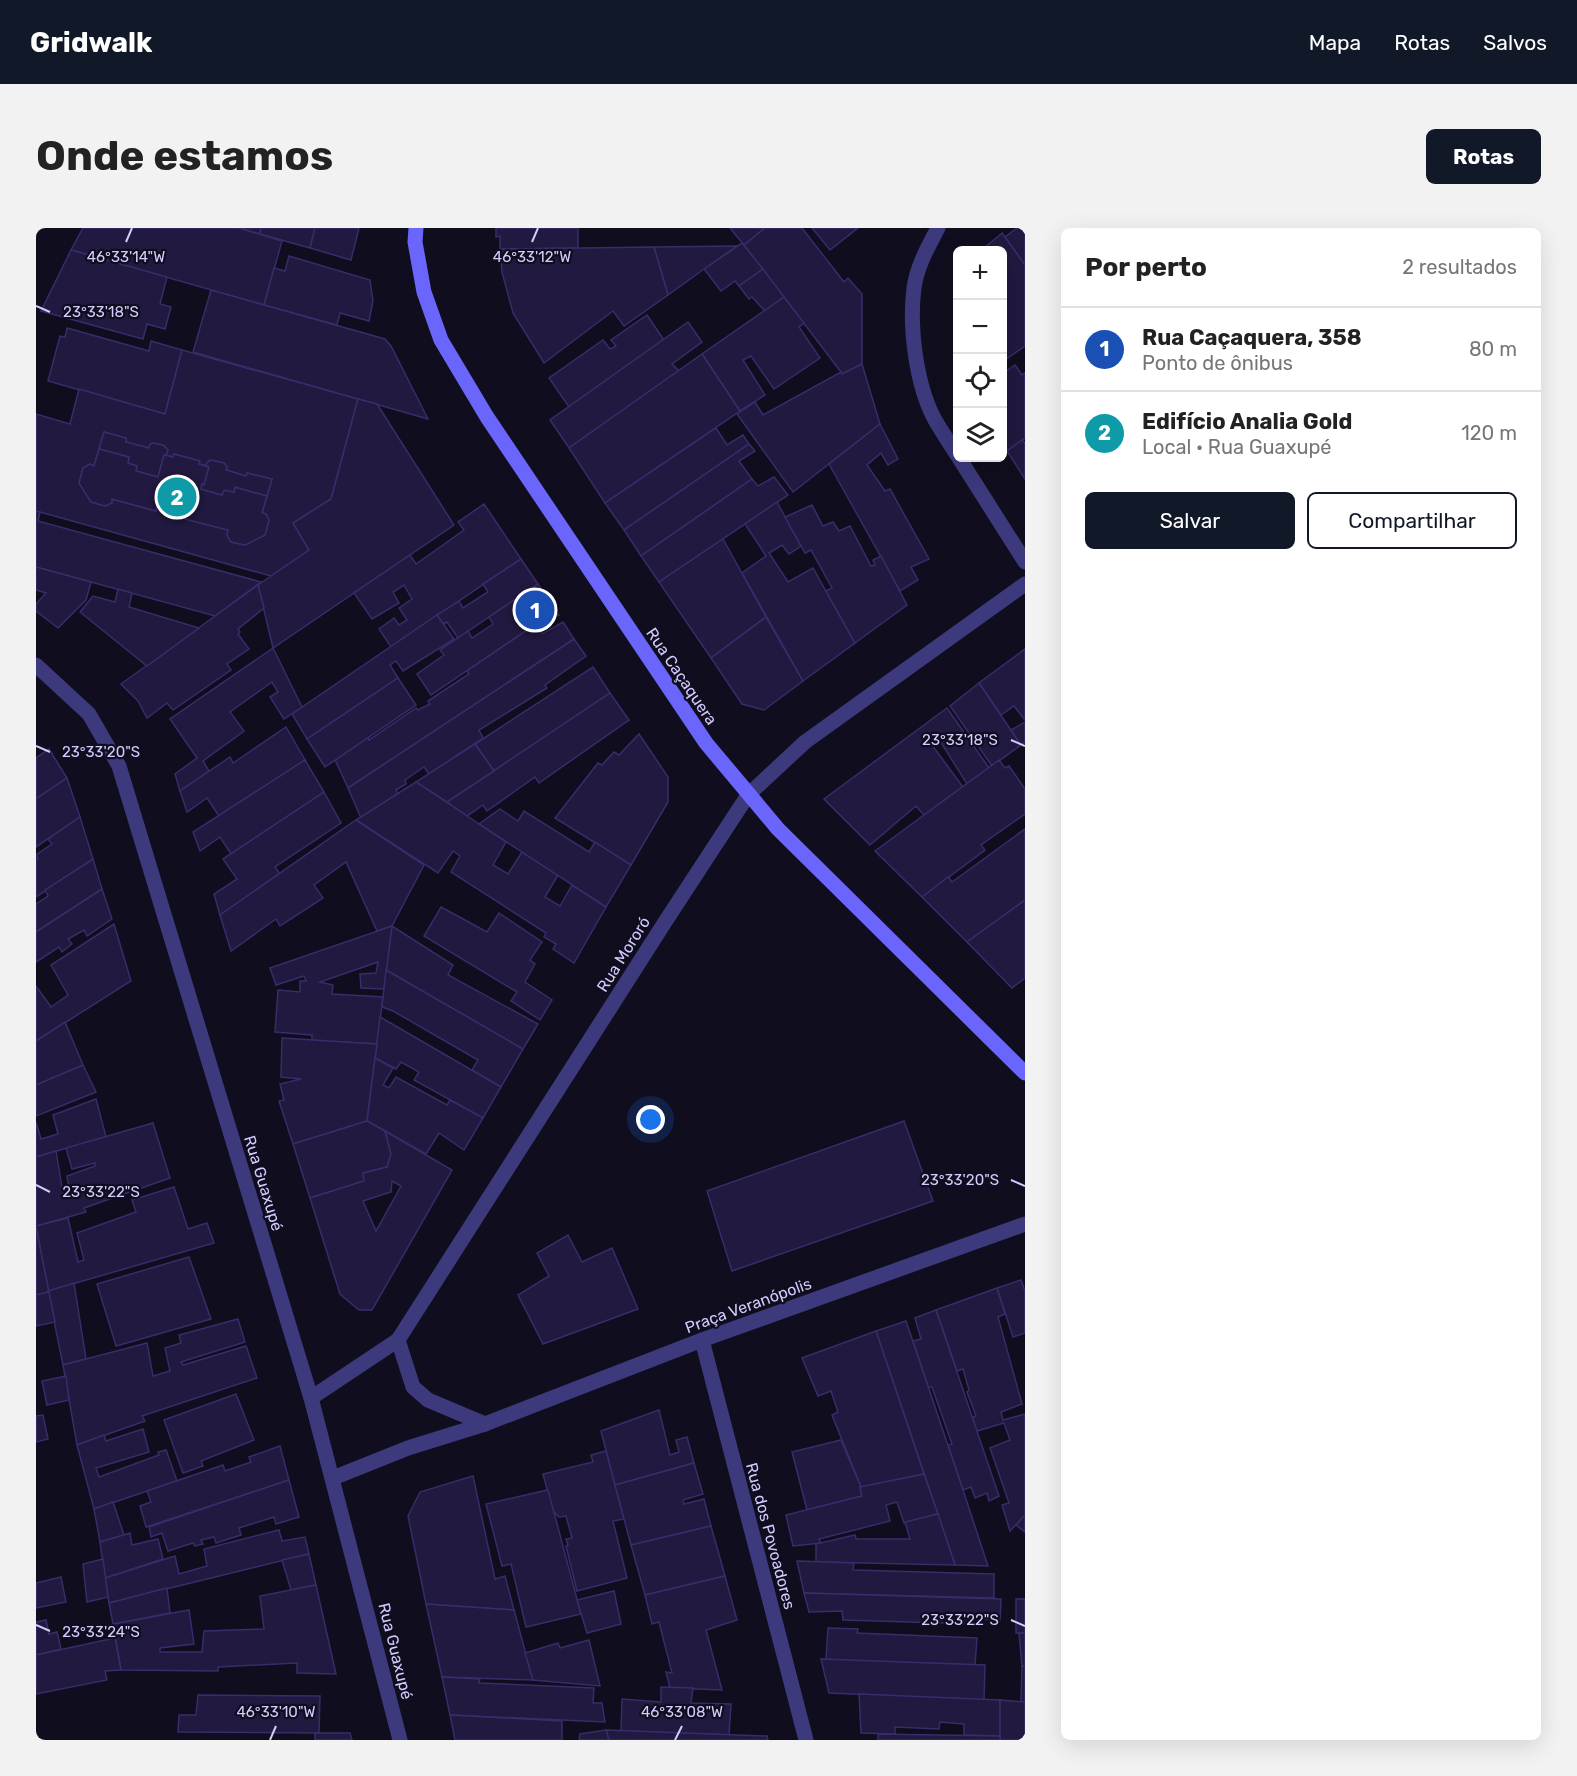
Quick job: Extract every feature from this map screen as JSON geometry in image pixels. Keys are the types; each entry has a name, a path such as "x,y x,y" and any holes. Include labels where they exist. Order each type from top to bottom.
{"street":[{"name":"Rua Caçaquera","path":"416,228 415,242 424,292 441,340 487,417 695,729 777,829 1025,1073"},
{"path":"938,228 923,256 914,288 913,332 920,377 930,408 953,448"},
{"path":"962,462 1025,562"},
{"name":"Rua Mororó","path":"311,1398 398,1340 748,795 805,742 1025,584"},
{"name":"Rua Guaxupé","path":"36,665 89,714 119,766 311,1398 400,1740"},
{"name":"Praça Veranópolis","path":"333,1478 408,1448 485,1424 702,1340 1025,1224"},
{"path":"398,1340 413,1387 428,1400 485,1424"},
{"name":"Rua dos Povoadores","path":"702,1340 806,1740"}],"building":[{"path":"83,228 239,228 282,241 264,305 71,250"},
{"path":"239,228 261,228 260,234"},
{"path":"261,228 315,228 310,248 260,234"},
{"path":"315,228 359,228 351,260 310,248"},
{"path":"496,228 578,228 578,248 500,249 500,236 496,237"},
{"path":"730,228 765,228 744,245"},
{"path":"765,228 802,228 844,282 848,278 862,294 862,364 842,374 744,245"},
{"path":"812,228 858,228 830,250"},
{"path":"1017,228 1025,228 1025,265 1005,237"},
{"path":"1002,233 1025,265 1025,346 1007,359 1007,246 986,246"},
{"path":"742,243 763,269 739,286 735,281 721,291 704,269"},
{"path":"737,246 704,269 668,295 654,247"},
{"path":"654,247 668,295 624,326 613,311 544,363 513,313 502,272 500,249"},
{"path":"71,250 167,277 160,304 171,307 165,329 147,324 143,339 41,311"},
{"path":"289,256 370,280 373,301 369,321 340,313 337,325 264,305 274,268 285,271"},
{"path":"763,269 784,297 765,311 752,297 749,299 739,286"},
{"path":"211,290 385,339 391,346 428,419 193,352"},
{"path":"784,297 804,323 799,327 820,358 774,389 751,356 743,360 765,395 740,411 702,354"},
{"path":"647,315 664,340 569,407 549,378 603,340 610,349 616,346 611,340"},
{"path":"688,322 702,342 672,364 679,371 569,448 550,420"},
{"path":"67,328 149,351 151,341 182,350 165,414 48,381 60,336 65,337"},
{"path":"182,350 358,399 331,499 293,523 309,550 271,576 36,511 36,414 70,424 79,389 165,414","holes":["104,432 126,438 126,442 149,448 153,443 163,445 168,450 166,455 173,457 174,454 200,461 199,464 205,465 210,460 224,463 226,470 246,476 247,473 272,479 262,513 266,514 269,520 265,535 245,545 231,542 227,535 228,530 185,519 188,509 159,499 156,511 112,499 112,503 105,506 91,502 79,483 83,468 90,464 94,466"]},
{"path":"702,354 740,411 605,503 569,448"},
{"path":"862,364 880,424 793,492 737,414 755,402 763,415 841,372 842,374"},
{"path":"1015,365 1022,375 1025,373 1025,438 1007,451 1007,408 1007,371"},
{"path":"358,399 377,404 454,525 273,648 258,585 309,550 293,523 331,499"},
{"path":"880,424 898,459 888,465 881,453 867,465 885,491 890,489 929,559 911,567 918,580 900,591 829,464"},
{"path":"716,428 727,445 743,435 749,444 624,530 605,503"},
{"path":"104,432 126,438 126,442 149,448 153,443 163,445 168,450 164,455 158,477 136,471 137,466 128,463 129,457 99,449"},
{"path":"1022,440 1025,443 1025,479 1007,451"},
{"path":"749,444 755,451 739,461 752,479 641,556 624,530"},
{"path":"99,449 129,457 128,463 137,466 136,471 158,477 164,455 173,457 174,454 200,461 199,464 209,467 201,489 222,495 224,490 234,492 235,487 267,496 262,513 266,514 269,520 265,535 245,545 231,542 227,535 228,530 185,519 188,509 159,499 156,511 112,499 112,503 105,506 91,502 79,483 83,468 90,464 94,466"},
{"path":"210,460 224,463 226,470 246,476 247,473 272,479 267,496 235,487 234,492 224,490 222,495 201,489 209,467 205,465"},
{"path":"774,477 788,495 659,582 641,556 752,479 758,486"},
{"path":"777,502 801,546 789,554 782,545 769,553 788,582 813,568 855,643 803,681 742,573 766,556 745,524"},
{"path":"484,504 521,559 391,647 379,629 394,618 399,625 407,620 399,608 412,599 404,585 393,592 399,603 372,619 354,593 410,555 416,564 464,530 458,522"},
{"path":"812,505 823,526 833,522 839,531 850,526 871,566 875,565 873,560 881,556 907,605 855,643 826,591 832,588 811,550 805,553 785,517"},
{"path":"36,511 40,512 38,521 261,582 215,616 36,567"},
{"path":"723,539 766,617 711,658 659,582"},
{"path":"521,559 538,584 458,638 447,622 443,624 437,615 459,601 463,608 488,592 483,584"},
{"path":"36,567 91,582 86,600 58,628 36,611 36,604 46,593 36,590"},
{"path":"538,584 555,611 431,695 417,674 444,655 440,650 468,631 472,638 493,624 489,617"},
{"path":"258,585 264,608 238,629 240,632 238,634 249,649 227,664 231,670 173,710 167,703 147,718 138,701 121,684"},
{"path":"118,589 132,593 129,607 199,628 147,666 80,612 93,596 115,602"},
{"path":"555,611 559,615 551,619 553,622 541,631 542,634 563,622 574,639 348,788 335,760 416,708 418,710 430,704 428,701 469,674 467,671"},
{"path":"437,615 454,639 403,671 396,661 390,665 398,678 307,739 292,714"},
{"path":"766,617 803,681 764,710 742,704 711,658"},
{"path":"574,639 586,656 545,685 547,688 479,730 483,738 429,774 424,767 405,780 406,784 396,790 398,794 361,818 348,788"},
{"path":"273,648 302,707 284,719 270,697 278,692 272,682 230,712 244,731 203,761 209,771 180,791 175,774 197,758 170,719"},
{"path":"1025,649 1025,720 1014,706 1001,715 979,683"},
{"path":"593,667 610,693 494,771 475,744"},
{"path":"398,678 416,705 325,767 307,739"},
{"path":"979,683 1021,745 992,766 950,706"},
{"path":"610,693 629,720 539,783 535,777 487,811 483,805 467,816 447,802"},
{"path":"947,708 989,768 967,784 937,736 929,741 963,787 924,815 916,806 870,845 824,799"},
{"path":"1025,722 1025,742 1021,745 1011,730"},
{"path":"286,727 305,760 219,816 207,798 187,812 180,791 230,757 233,763"},
{"path":"639,734 668,777 668,802 631,865 555,818 598,763 602,765 614,752 619,755"},
{"path":"475,744 494,771 447,802 416,782"},
{"path":"49,749 67,778 36,799 36,758"},
{"path":"305,760 324,792 231,854 220,837 200,851 193,832"},
{"path":"999,760 1005,768 1009,766 1025,789 1025,814 981,845 985,850 922,897 875,851"},
{"path":"67,778 80,817 36,847 36,799"},
{"path":"416,782 506,842 493,865 508,874 522,852 558,875 545,897 560,906 572,885 606,907 574,963 553,949 556,944 544,937 546,933 451,872 460,856 453,851 438,873 356,820"},
{"path":"324,792 341,823 275,867 280,874 220,915 214,894 237,879 223,859"},
{"path":"500,809 518,821 524,811 589,852 595,842 631,865 606,907 479,824"},
{"path":"80,817 93,859 36,897 36,860 38,859 36,855 52,844 48,839"},
{"path":"356,820 424,865 392,926 377,931 346,862 314,885 323,898 280,926 276,919 231,951 220,915"},
{"path":"1025,829 1025,900 967,942 922,897 948,877 952,882"},
{"path":"93,859 102,889 36,932 36,904 48,896 45,890"},
{"path":"102,889 112,919 87,936 84,930 68,939 72,944 62,952 59,947 36,962 36,932"},
{"path":"1025,900 1025,978 1012,988 967,942"},
{"path":"441,907 487,932 499,913 542,942 530,960 535,964 525,982 552,1000 540,1020 511,1001 517,992 424,936"},
{"path":"114,924 131,981 36,1041 36,986 51,1007 68,995 51,965"},
{"path":"392,926 453,965 448,975 538,1024 523,1049 386,970"},
{"path":"392,926 384,989 361,988 360,974 376,973 378,962 320,982 333,985 332,994 383,997 377,1044 312,1041 312,1035 275,1032 278,990 300,992 300,981 306,981 304,976 276,985 270,968"},
{"path":"386,970 523,1049 501,1087 472,1070 478,1060 393,1011 382,1007"},
{"path":"380,1017 501,1087 483,1118 414,1080 419,1072 401,1062 396,1069 375,1058"},
{"path":"65,1022 83,1065 36,1085 36,1041"},
{"path":"282,1038 377,1044 367,1121 293,1144 279,1101 284,1100 280,1084 301,1079 281,1077"},
{"path":"375,1058 393,1068 383,1085 389,1088 396,1077 447,1105 450,1100 483,1118 464,1150 439,1133 426,1154 367,1121"},
{"path":"83,1065 96,1092 36,1116 36,1085"},
{"path":"96,1099 106,1137 36,1157 36,1122 41,1139 58,1134 53,1115"},
{"path":"367,1121 385,1131 391,1154 387,1167 363,1173 364,1181 310,1198 293,1144"},
{"path":"904,1121 933,1201 732,1271 707,1191"},
{"path":"153,1123 170,1178 84,1208 86,1212 36,1226 36,1157 56,1151 63,1193 70,1193 67,1176 95,1166 95,1163 72,1169 66,1148"},
{"path":"385,1131 452,1170 372,1310 359,1310 340,1294 310,1198 364,1181 363,1173 387,1167 391,1154","holes":["392,1181 401,1186 376,1231 363,1201 391,1192"]},
{"path":"174,1187 188,1229 207,1223 214,1243 48,1291 36,1226 68,1218 78,1262 84,1260 77,1233 136,1212 132,1200"},
{"path":"36,1227 49,1292 36,1295"},
{"path":"568,1235 582,1262 612,1248 638,1309 543,1344 518,1295 549,1276 537,1253"},
{"path":"189,1257 211,1319 116,1346 97,1284"},
{"path":"1021,1280 1025,1291 1025,1333 1013,1337 997,1288"},
{"path":"74,1283 86,1359 63,1365 48,1291"},
{"path":"997,1288 1005,1314 998,1317 1022,1404 1001,1412 1003,1420 1025,1414 1025,1515 1010,1531 1002,1505 1009,1503 990,1448 1010,1440 1004,1423 977,1431 972,1418 976,1416 967,1392 969,1390 963,1369 957,1371 936,1310"},
{"path":"49,1292 55,1322 36,1326 36,1295"},
{"path":"936,1310 999,1496 989,1501 987,1493 975,1498 971,1487 963,1490 948,1445 952,1444 932,1387 928,1387 913,1341 921,1339 915,1318"},
{"path":"238,1319 245,1342 181,1362 183,1365 246,1346 257,1378 142,1416 145,1421 77,1445 63,1365 147,1343 153,1376 170,1371 165,1348 181,1343 179,1335"},
{"path":"906,1321 988,1566 955,1565 876,1331"},
{"path":"876,1331 924,1474 861,1487 832,1415 838,1412 831,1391 818,1396 802,1358"},
{"path":"66,1376 69,1400 47,1405 42,1381"},
{"path":"236,1394 254,1440 201,1461 203,1466 183,1473 164,1420"},
{"path":"659,1410 670,1455 679,1452 676,1440 687,1437 694,1463 615,1485 601,1431"},
{"path":"43,1415 48,1439 36,1442 36,1416"},
{"path":"143,1429 149,1452 96,1468 99,1477 159,1455 158,1452 166,1450 177,1481 94,1509 77,1445 104,1435 106,1441"},
{"path":"841,1440 861,1487 862,1496 807,1510 792,1452"},
{"path":"280,1446 289,1480 146,1527 140,1506 151,1502 147,1491 223,1465 225,1471 251,1462 249,1457"},
{"path":"606,1451 624,1519 613,1521 627,1578 577,1591 566,1546 568,1545 566,1539 572,1538 566,1516 559,1517 553,1511 543,1474 593,1462 591,1455"},
{"path":"694,1463 703,1494 683,1500 684,1504 704,1499 711,1526 631,1545 615,1485"},
{"path":"924,1474 938,1514 904,1523 897,1502 886,1505 890,1521 819,1539 821,1543 793,1546 786,1515 862,1496 860,1487"},
{"path":"473,1476 495,1579 505,1576 514,1610 426,1604 408,1516 420,1492"},
{"path":"289,1480 299,1517 276,1524 274,1517 239,1528 241,1535 216,1543 214,1537 201,1540 203,1544 195,1546 193,1543 168,1551 162,1533 151,1537 149,1527"},
{"path":"548,1490 581,1614 526,1627 511,1564 502,1566 486,1504"},
{"path":"113,1502 124,1535 100,1542 94,1509"},
{"path":"938,1514 955,1565 816,1562 816,1544 855,1535 856,1539 910,1539 905,1522"},
{"path":"1025,1515 1025,1532 1016,1525"},
{"path":"711,1526 725,1576 645,1595 631,1545"},
{"path":"279,1530 282,1541 305,1537 309,1554 109,1603 105,1578 175,1556 179,1574 207,1566 204,1549"},
{"path":"130,1533 132,1545 158,1539 163,1559 105,1578 100,1542"},
{"path":"309,1554 316,1585 291,1590 282,1560"},
{"path":"103,1559 108,1597 87,1602 83,1564"},
{"path":"797,1561 854,1563 853,1570 994,1574 994,1598 804,1593"},
{"path":"725,1576 737,1620 706,1630 722,1690 670,1688 666,1672 672,1673 659,1622 652,1624 645,1595"},
{"path":"61,1577 66,1602 36,1608 36,1583"},
{"path":"316,1585 336,1674 297,1673 297,1663 218,1667 218,1671 121,1670 113,1624 189,1610 194,1644 160,1648 160,1652 202,1652 204,1631 264,1629 260,1596"},
{"path":"167,1588 170,1613 113,1624 109,1603"},
{"path":"614,1591 621,1624 587,1633 577,1600"},
{"path":"804,1593 1001,1599 1000,1620 972,1619 973,1624 843,1620 842,1611 809,1612"},
{"path":"1016,1599 1025,1599 1025,1633 1016,1633"},
{"path":"426,1604 514,1610 533,1680 442,1677"},
{"path":"46,1620 49,1634 57,1632 61,1649 36,1655 36,1622"},
{"path":"828,1628 858,1629 857,1633 977,1638 975,1665 826,1660"},
{"path":"1019,1633 1025,1633 1025,1666 1022,1666"},
{"path":"115,1638 121,1670 105,1671 107,1680 36,1694 36,1655"},
{"path":"589,1640 600,1686 533,1680 525,1653 558,1643 560,1648"},
{"path":"821,1659 985,1665 984,1700 829,1693"},
{"path":"1022,1666 1025,1666 1025,1702 1021,1702"},
{"path":"442,1677 480,1679 479,1683 594,1688 593,1703 602,1703 605,1722 450,1715"},
{"path":"661,1687 693,1688 691,1703 731,1704 729,1735 621,1731 622,1699 661,1702"},
{"path":"859,1694 1000,1700 1000,1736 964,1735 964,1724 940,1722 939,1729 895,1727 895,1734 861,1733"},
{"path":"198,1695 320,1696 319,1733 178,1732 179,1715 196,1715"},
{"path":"1000,1700 1025,1702 1025,1740 1000,1740"},
{"path":"450,1715 562,1721 562,1740 455,1740"},
{"path":"606,1730 767,1736 768,1740 609,1740"},
{"path":"606,1730 609,1740 579,1740 580,1734"},
{"path":"315,1733 350,1733 352,1740 315,1740"},
{"path":"878,1734 1000,1736 1000,1740 878,1740"}],"place":[{"name":"Edifício Analia Gold","path":"177,497"},
{"name":"Rua Caçaquera, 358","path":"535,610"}]}
